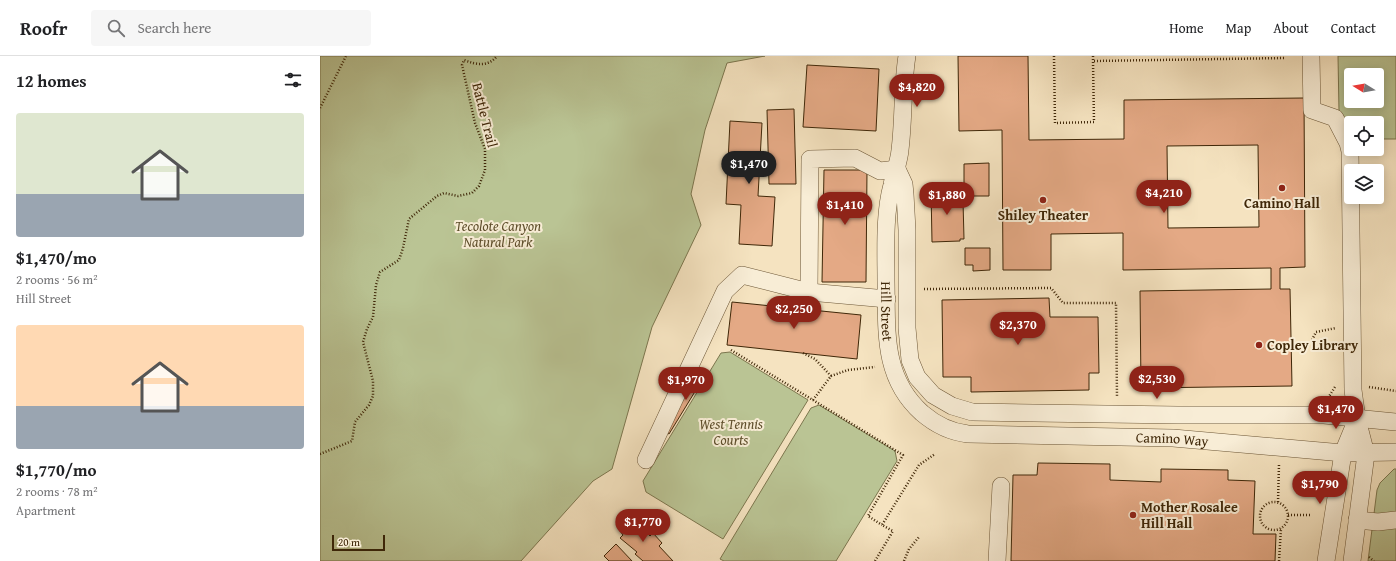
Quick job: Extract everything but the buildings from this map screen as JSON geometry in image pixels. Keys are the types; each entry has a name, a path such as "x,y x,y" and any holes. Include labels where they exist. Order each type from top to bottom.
{"street":[{"name":"Hill Street","path":"907,56 904,70 900,149 897,169 891,185 887,229 886,299 888,345 892,369 903,392 911,403 927,418 948,430"},
{"path":"1312,56 1312,110 1335,118 1348,143 1350,151 1353,390 1357,419 1366,454 1352,561"},
{"path":"809,292 810,159 855,158 880,171 897,169"},
{"name":"Hill Street","path":"897,169 904,184 905,194 907,230 907,328 910,360 917,377 933,395 952,406"},
{"path":"646,460 725,292 742,275 809,292 886,299"},
{"name":"Camino Way","path":"952,406 972,412 1178,415 1324,415 1396,422"},
{"path":"1326,561 1343,453 1357,419"},
{"name":"Camino Way","path":"948,430 968,434 1173,438 1343,453 1366,454 1396,452"},
{"path":"997,561 1001,486"},
{"path":"1357,520 1378,522 1396,520"}],"path":[{"path":"320,108 346,56"},
{"name":"Battle Trail","path":"320,454 352,442 355,422 369,405 373,396 372,381 363,342 366,329 373,317 376,285 380,272 399,260 409,219 437,196 444,193 458,196 472,193 479,186 485,170 485,149 475,123 462,65 464,60 479,65 493,62 497,56"},
{"path":"1054,56 1055,123 1094,122 1093,56"},
{"path":"1093,61 1285,58"},
{"path":"921,288 1051,288 1063,303 1116,303 1118,414"},
{"path":"1312,340 1316,332"},
{"path":"731,350 903,455 868,516 893,531 875,561"},
{"path":"803,353 803,355 815,359 831,376"},
{"path":"813,400 831,376 848,370 875,367"},
{"path":"882,525 919,465 935,454"},
{"path":"1278,502 1279,464"},
{"path":"1278,502 1285,507 1288,515 1286,523 1281,528 1276,530 1268,528 1261,518 1261,513 1265,505 1278,502"},
{"path":"1288,515 1312,515"},
{"path":"1279,561 1281,528"},
{"path":"904,561 909,549 919,537"}],"green space":[{"name":"Tecolote Canyon Natural Park","path":"320,56 765,56 727,63 705,130 691,194 701,225 652,327 612,469 593,481 521,561 320,561"},
{"path":"1338,56 1396,56 1396,139 1384,139 1384,116 1344,116 1344,122 1339,111"},
{"name":"West Tennis Courts","path":"730,352 808,400 723,539 646,492 643,481 721,353"},
{"path":"819,405 895,451 897,461 836,561 724,561 720,559 811,408"},
{"path":"1394,469 1396,469 1396,561 1368,561 1377,490 1380,483"}],"place":[{"name":"Camino Hall","path":"1282,188"},
{"name":"Shiley Theater","path":"1043,200"},
{"name":"Copley Library","path":"1259,345"},
{"name":"Mother Rosalee Hill Hall","path":"1133,515"}]}
